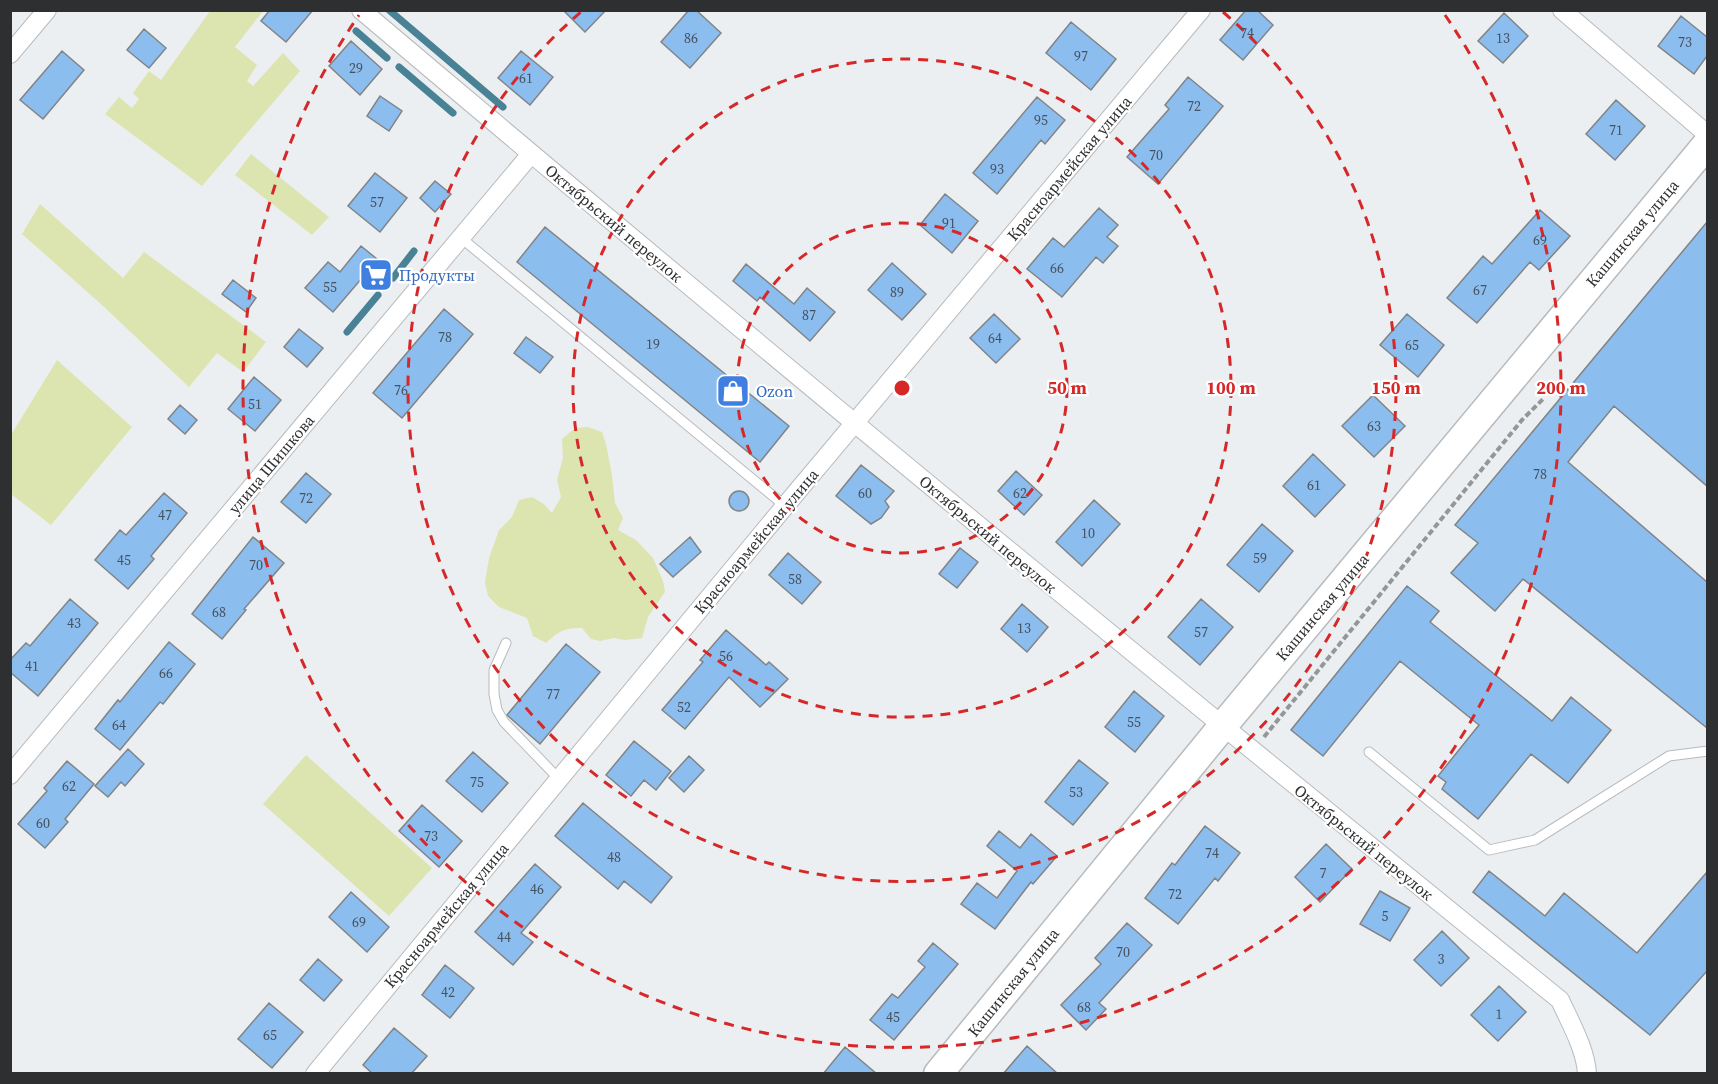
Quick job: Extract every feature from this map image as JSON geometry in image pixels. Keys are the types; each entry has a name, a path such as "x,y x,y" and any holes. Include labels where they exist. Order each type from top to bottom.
{"main road":[{"name":"Кашинская улица","path":"938,1074 1222,727 1707,143"}],"street":[{"path":"10,54 47,10"},
{"name":"Октябрьский переулок","path":"361,10 854,423 1252,752 1560,1000 1576,1034 1587,1066 1587,1074"},
{"name":"Красноармейская улица","path":"315,1074 854,423 1201,10"},
{"path":"1562,10 1707,135"},
{"name":"улица Шишкова","path":"10,775 531,154"}],"lane":[{"path":"460,237 785,506"},
{"path":"506,643 494,670 497,710 504,722 559,779"},
{"path":"1369,752 1489,850 1535,840 1669,756 1707,751"}],"path":[{"path":"1252,752 1522,420 1543,399"}],"green space":[{"path":"210,11 263,11 235,47 257,65 247,81 253,86 283,53 300,71 202,186 105,114 119,97 132,108 139,99 133,93 149,71 161,80"},
{"path":"251,154 329,217 312,235 235,175"},
{"path":"40,204 123,278 144,252 266,342 243,372 217,353 189,387 22,234"},
{"path":"57,360 132,427 51,525 11,494 11,435"},
{"path":"588,427 602,432 606,444 615,503 623,518 618,530 636,540 653,558 665,592 648,617 642,638 625,640 614,638 600,641 591,639 582,628 576,628 562,631 546,643 533,636 527,618 499,607 488,596 485,582 489,558 499,530 512,517 519,500 532,497 544,504 552,513 561,497 557,480 563,458 562,439 575,428"},
{"path":"306,755 432,868 389,916 263,804"}],"building":[{"path":"270,10 313,10 286,42 261,21"},
{"path":"563,10 606,10 585,32"},
{"path":"689,10 696,10 721,33 690,68 661,42"},
{"path":"1246,10 1257,10 1273,25 1243,60 1220,40"},
{"path":"1504,13 1528,36 1503,63 1478,41"},
{"path":"1681,16 1707,37 1707,56 1694,74 1658,46"},
{"path":"1071,22 1116,59 1091,90 1046,53"},
{"path":"144,29 166,48 149,68 127,50"},
{"path":"351,41 382,69 360,95 329,66"},
{"path":"62,51 84,70 43,119 20,100"},
{"path":"521,51 553,77 530,105 498,78"},
{"path":"1188,77 1223,106 1158,184 1127,157 1169,109 1165,105"},
{"path":"380,96 402,111 389,131 367,116"},
{"path":"1037,97 1065,120 1045,144 1041,140 997,194 973,173"},
{"path":"1616,100 1645,126 1615,160 1586,134"},
{"path":"375,173 407,198 380,232 348,206"},
{"path":"435,181 451,194 435,212 420,198"},
{"path":"945,194 978,221 952,253 920,225"},
{"path":"1099,208 1118,225 1107,237 1118,246 1103,263 1096,257 1062,297 1027,269 1053,238 1064,247"},
{"path":"1540,210 1570,236 1539,270 1530,262 1477,323 1447,298 1483,256 1492,264"},
{"path":"1707,222 1707,486 1614,406 1568,462 1707,582 1707,728 1523,579 1495,611 1451,573 1478,543 1455,525"},
{"path":"545,227 789,426 760,462 517,262"},
{"path":"361,246 388,268 373,287 362,278 333,312 305,288 328,262 340,272"},
{"path":"892,263 926,294 902,320 868,290"},
{"path":"746,264 794,304 807,288 835,312 810,341 760,297 757,301 733,281"},
{"path":"233,280 256,298 246,312 222,294"},
{"path":"444,309 473,334 402,418 373,393"},
{"path":"994,314 1020,339 996,363 970,338"},
{"path":"1407,314 1444,345 1418,377 1380,345"},
{"path":"299,329 323,348 307,367 284,347"},
{"path":"526,337 553,357 540,373 514,353"},
{"path":"254,377 281,400 255,431 228,409"},
{"path":"1373,395 1405,426 1374,457 1342,426"},
{"path":"180,405 197,420 185,434 168,419"},
{"path":"1313,454 1345,485 1315,517 1283,486"},
{"path":"861,465 894,491 885,501 889,507 881,518 871,524 836,496"},
{"path":"1016,471 1042,495 1024,515 998,491"},
{"path":"306,473 331,494 306,523 281,502"},
{"path":"739,491 746,494 749,501 746,508 739,511 732,508 729,501 732,494"},
{"path":"164,493 187,513 151,556 154,559 128,589 95,560 120,530 126,535"},
{"path":"1094,500 1120,524 1082,566 1056,542"},
{"path":"1262,524 1293,551 1259,592 1227,565"},
{"path":"253,537 284,563 244,609 246,610 222,639 192,614"},
{"path":"690,537 701,552 673,577 660,564"},
{"path":"960,548 978,562 957,588 939,574"},
{"path":"788,553 821,582 802,604 769,575"},
{"path":"1407,586 1439,611 1430,622 1552,721 1571,697 1611,730 1568,783 1531,754 1478,819 1442,789 1446,782 1438,776 1479,725 1400,661 1323,756 1291,730"},
{"path":"70,599 98,623 38,696 10,672 10,660 26,643 30,646"},
{"path":"1201,599 1233,627 1200,665 1168,637"},
{"path":"1022,604 1048,627 1027,652 1001,629"},
{"path":"726,630 766,665 769,662 788,679 760,707 729,677 685,729 662,710 703,662 700,660"},
{"path":"169,642 195,664 163,704 160,702 120,750 95,729"},
{"path":"566,644 600,672 540,744 507,715"},
{"path":"1134,691 1164,716 1135,752 1105,727"},
{"path":"634,741 671,771 656,790 644,780 631,796 606,775"},
{"path":"128,749 144,764 125,786 121,782 108,797 95,786"},
{"path":"473,752 508,783 482,812 446,781"},
{"path":"689,756 704,770 684,792 669,778"},
{"path":"1079,760 1108,783 1073,825 1045,802"},
{"path":"67,761 94,784 65,819 68,822 45,848 18,824 47,791 44,788"},
{"path":"583,803 672,877 651,903 624,881 618,889 555,836"},
{"path":"422,805 462,841 439,867 399,831"},
{"path":"1205,826 1240,853 1218,881 1215,878 1178,924 1145,898 1172,863 1175,865"},
{"path":"999,831 1020,848 1031,834 1057,856 1033,884 1031,882 995,929 961,904 977,883 997,898 1017,871 987,846"},
{"path":"1326,844 1352,869 1320,902 1295,877"},
{"path":"535,864 561,887 521,933 533,942 513,965 475,932"},
{"path":"1489,871 1545,916 1564,893 1637,953 1707,872 1707,971 1650,1035 1473,892"},
{"path":"1380,891 1410,908 1390,941 1360,924"},
{"path":"351,892 389,927 367,952 329,917"},
{"path":"1127,923 1152,945 1099,1003 1106,1009 1086,1030 1061,1005 1101,964 1095,958"},
{"path":"1442,931 1469,958 1441,986 1414,960"},
{"path":"933,943 958,964 894,1040 870,1020 892,994 898,998 925,967 918,961"},
{"path":"318,959 342,980 324,1001 300,980"},
{"path":"445,965 474,988 450,1018 422,995"},
{"path":"1499,986 1526,1012 1498,1041 1471,1015"},
{"path":"269,1003 303,1032 272,1068 238,1039"},
{"path":"394,1028 427,1056 411,1074 373,1074 363,1065"},
{"path":"1027,1046 1058,1074 1003,1074"},
{"path":"845,1047 877,1074 823,1074"}],"waterway":[{"path":"389,10 503,107"},
{"path":"356,31 387,58"},
{"path":"399,67 453,113"},
{"path":"393,278 414,251"},
{"path":"347,332 378,295"}],"place":[{"name":"Продукты","path":"376,275"},
{"name":"Ozon","path":"733,391"}]}
